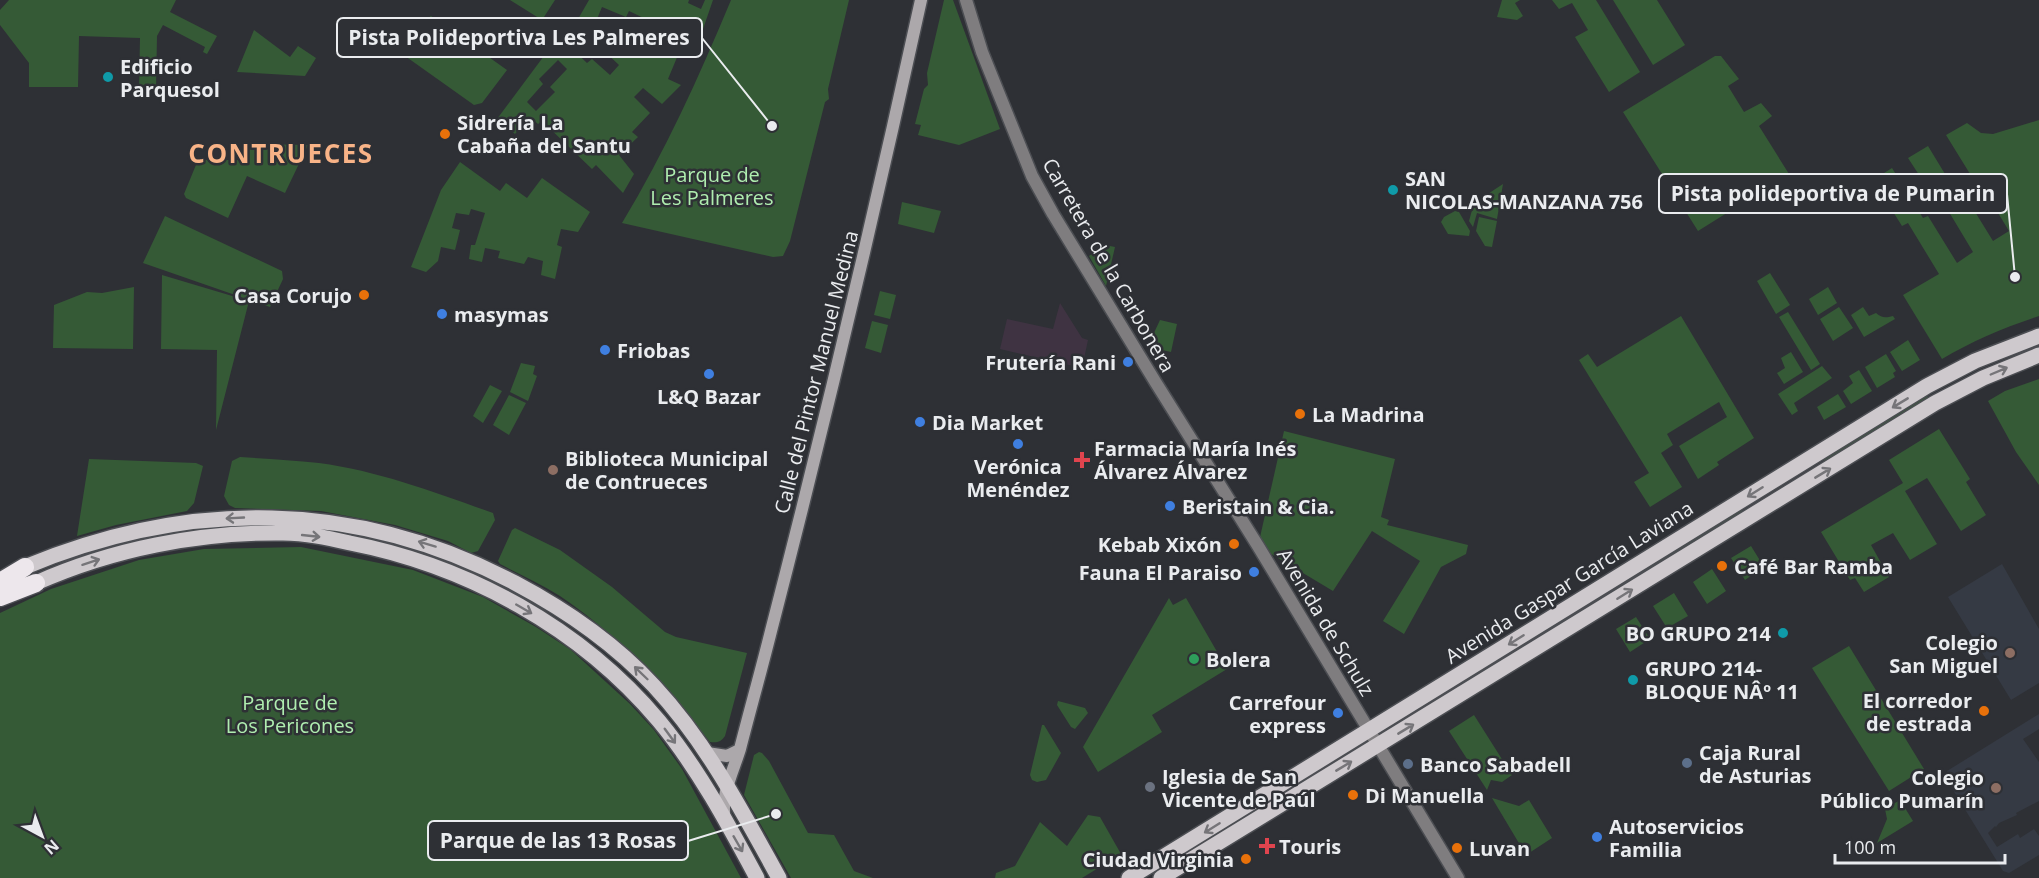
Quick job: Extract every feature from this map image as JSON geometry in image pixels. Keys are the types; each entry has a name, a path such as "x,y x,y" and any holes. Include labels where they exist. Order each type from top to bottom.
{"highway":[{"path":"0,582 25,567"},
{"path":"0,597 36,583"}],"main road":[{"name":"Calle del Pintor Manuel Medina","path":"726,824 723,811 728,786 837,373 921,0"},
{"name":"Avenida Gaspar García Laviana","path":"1129,878 1927,386 1975,361 2039,336"},
{"name":"Avenida Gaspar García Laviana","path":"1161,878 1935,403 1983,378 2039,355"},
{"path":"0,574 91,542 146,528 206,519 249,517 327,521 392,534 434,546 481,565 542,597 616,650 654,686 707,753 779,878"},
{"path":"0,605 36,583 97,560 175,542 221,536 285,533 324,537 386,550 426,564 473,581 529,611 576,643 614,674 658,720 695,770 757,878"},
{"path":"707,753 727,756 739,750"}],"street":[{"name":"Carretera de la Carbonera","path":"966,0 982,52 1032,176 1155,384 1250,533"},
{"name":"Avenida de Schulz","path":"1250,533 1378,746"},
{"path":"1378,746 1458,878"}],"shaded area":[{"path":"1060,303 1082,338 1088,340 1082,368 1000,349 1007,319 1053,329"},
{"name":"Colegio San Miguel","path":"2002,564 2039,629 2039,683 2011,700 1948,597"},
{"name":"Colegio Público Pumarín","path":"2039,714 2039,729 2023,739 2039,762 2039,801 1999,823 1988,833 1997,847 2018,834 2020,838 2034,829 2039,836 2039,855 2009,873 2003,871 1945,777 1947,771"}],"green space":[{"path":"9,0 176,0 170,12 217,36 207,54 203,52 205,47 163,25 157,36 156,89 139,89 140,38 79,36 78,87 29,87 29,63 0,25 0,10"},
{"path":"510,0 555,0 542,20"},
{"path":"589,0 689,0 688,3 701,9 705,0 713,0 693,58 687,56 697,32 683,27 672,52 678,55 668,79 681,85 662,104 643,88 634,97 650,113 632,132 638,137 619,155 634,174 623,193 596,165 592,169 542,121 538,124 530,117 515,134 497,119 564,29 574,26","holes":["602,7 626,17 629,11 652,22 646,34 625,26 623,31 597,19","577,35 595,52 600,47 619,65 610,75 592,59 587,63 568,45","558,60 567,69 550,87 555,92 536,111 527,102 543,84 539,79"]},
{"name":"Parque de Les Palmeres","path":"731,0 849,0 828,89 829,99 825,102 790,241 783,256 773,257 622,223 681,114"},
{"path":"944,0 953,0 1000,129 959,145 918,135 921,125 915,124 924,89 928,85 927,73"},
{"path":"1502,0 1520,0 1515,3 1523,16 1517,20 1497,17"},
{"path":"1552,0 1596,0 1640,72 1609,92 1575,37 1588,30 1572,3 1559,9"},
{"path":"1613,0 1657,0 1685,45 1653,65"},
{"path":"431,16 507,70 482,103 474,105 398,51 424,17"},
{"path":"254,30 290,57 298,46 316,58 305,76 237,72"},
{"path":"1715,56 1721,56 1739,79 1728,86 1744,112 1761,103 1772,116 1759,126 1789,174 1698,231 1623,112"},
{"path":"2039,120 2039,316 1989,335 1942,359 1903,295 1939,274 1908,223 1902,226 1873,180 1892,168 1923,218 1928,216 1957,263 1973,252 1943,202 1938,204 1908,158 1928,146 1959,197 1964,194 1993,241 2009,231 1978,180 1975,182 1946,135 1967,123 1981,133 1993,134"},
{"path":"247,144 308,145 285,193 247,176 228,218 186,198 184,194 198,160 246,160"},
{"path":"460,162 500,191 506,183 527,198 542,178 590,212 578,232 561,229 557,245 562,247 555,279 541,275 543,261 528,257 524,264 498,258 500,251 485,248 482,262 469,259 471,245 475,245 485,213 471,209 469,215 456,213 452,228 460,230 455,250 441,247 438,261 426,272 411,267 441,190"},
{"path":"1503,184 1497,219 1477,213 1473,227 1469,221 1474,203"},
{"path":"902,202 941,211 934,233 898,224"},
{"path":"1455,211 1459,212 1470,231 1469,236 1448,234 1441,222 1444,217"},
{"path":"165,216 282,271 283,279 270,307 143,263"},
{"path":"1479,217 1497,221 1492,247 1485,246 1476,231"},
{"path":"1105,245 1115,247 1106,286 1089,256"},
{"path":"1770,273 1790,305 1776,314 1757,281"},
{"path":"162,275 249,301 216,430 217,350 161,349"},
{"path":"134,287 133,349 53,348 54,305 87,292 102,293"},
{"path":"1828,287 1837,303 1818,315 1809,299"},
{"path":"880,291 896,295 890,319 874,315"},
{"path":"1839,307 1853,328 1833,341 1820,319"},
{"path":"1863,307 1869,316 1876,313 1884,317 1893,316 1895,319 1864,337 1851,315"},
{"path":"1788,312 1820,364 1811,370 1779,317"},
{"path":"1681,316 1754,438 1717,462 1719,465 1698,479 1679,446 1727,417 1719,402 1667,434 1673,445 1661,453 1682,487 1650,507 1634,482 1649,473 1579,360 1588,354 1597,367"},
{"path":"1160,320 1177,324 1171,352 1157,349 1160,346 1153,335"},
{"path":"872,321 888,325 881,353 865,348"},
{"path":"1908,340 1920,360 1902,371 1890,352"},
{"path":"1791,352 1803,372 1784,384 1777,373 1785,368 1781,358"},
{"path":"1886,354 1896,371 1893,373 1895,377 1877,388 1865,367"},
{"path":"521,363 535,366 533,374 537,376 528,401 510,392"},
{"path":"1822,366 1832,378 1794,403 1798,411 1792,415 1778,394"},
{"path":"1859,370 1872,391 1851,404 1843,391 1853,383 1849,376"},
{"path":"2039,379 2039,485 2016,452 1988,401 2005,391"},
{"path":"490,385 502,391 483,423 473,416"},
{"path":"1838,394 1846,407 1824,420 1817,407"},
{"path":"1926,394 1929,399 1825,462 1822,458"},
{"path":"509,395 526,403 509,435 493,425"},
{"path":"1939,429 1970,479 1966,482 1986,515 1961,531 1927,478 1905,491 1937,544 1910,560 1893,533 1871,545 1889,577 1864,592 1855,578 1850,580 1821,532 1903,483 1889,460"},
{"path":"1284,431 1395,459 1381,517 1389,520 1387,525 1468,545 1466,554 1441,567 1404,634 1383,621 1420,561 1372,531 1333,591 1258,546"},
{"path":"240,457 319,463 364,471 493,513 495,520 478,551 471,553 448,541 395,525 321,511 235,508 229,505 224,496 232,461"},
{"path":"89,459 196,463 203,466 194,503 187,511 116,525 77,536"},
{"path":"1738,509 1743,511 1742,514 1639,577 1640,571"},
{"path":"515,528 560,550 612,587 665,632 676,637 747,653 722,740 710,742 677,701 641,663 581,611 560,596 500,564 498,561"},
{"path":"1751,546 1764,567 1745,580 1731,558"},
{"name":"Parque de Los Pericones","path":"301,547 413,570 483,597 571,650 630,704 654,730 682,769 741,878 0,878 0,613 51,589 139,560 204,549"},
{"path":"1712,569 1726,591 1707,604 1693,582"},
{"path":"1674,593 1688,616 1667,628 1653,606"},
{"path":"1169,598 1173,605 1186,598 1227,669 1152,715 1162,732 1098,772 1083,747"},
{"path":"1636,617 1650,639 1630,652 1616,629"},
{"path":"1849,646 1924,769 1889,791 1812,668"},
{"path":"1058,701 1085,708 1088,713 1075,729 1071,727 1057,705"},
{"path":"1474,715 1512,775 1502,782 1491,780 1487,790 1449,731"},
{"path":"1042,725 1061,753 1046,780 1037,782 1032,780 1030,775"},
{"path":"759,752 769,761 808,833 834,835 854,871 873,878 791,878 744,795 754,755"},
{"path":"1492,798 1519,806 1529,800 1552,838 1526,855"},
{"path":"1900,800 1913,821 1877,843 1887,819 1885,809"},
{"path":"1088,815 1100,817 1121,854 1082,878 995,878 996,873 1015,866 1040,822 1067,846"}],"place":[{"name":"Edificio Parquesol","path":"108,77"},
{"name":"Pista Polideportiva Les Palmeres","path":"772,126"},
{"name":"Sidrería La Cabaña del Santu","path":"445,134"},
{"name":"SAN NICOLAS-MANZANA 756","path":"1393,190"},
{"name":"Pista polideportiva de Pumarin","path":"2015,277"},
{"name":"Casa Corujo","path":"364,295"},
{"name":"masymas","path":"442,314"},
{"name":"Friobas","path":"605,350"},
{"name":"Frutería Rani","path":"1128,362"},
{"name":"L&Q Bazar","path":"709,374"},
{"name":"La Madrina","path":"1300,414"},
{"name":"Dia Market","path":"920,422"},
{"name":"Verónica Menéndez","path":"1018,444"},
{"name":"Farmacia María Inés Álvarez Álvarez","path":"1082,460"},
{"name":"Biblioteca Municipal de Contrueces","path":"553,470"},
{"name":"Beristain & Cia.","path":"1170,506"},
{"name":"Kebab Xixón","path":"1234,544"},
{"name":"Café Bar Ramba","path":"1722,566"},
{"name":"Fauna El Paraiso","path":"1254,572"},
{"name":"BO GRUPO 214","path":"1783,633"},
{"name":"Colegio San Miguel","path":"2010,653"},
{"name":"Bolera","path":"1194,659"},
{"name":"GRUPO 214- BLOQUE NÂº 11","path":"1633,680"},
{"name":"El corredor de estrada","path":"1984,711"},
{"name":"Carrefour express","path":"1338,713"},
{"name":"Caja Rural de Asturias","path":"1687,763"},
{"name":"Banco Sabadell","path":"1408,764"},
{"name":"Iglesia de San Vicente de Paúl","path":"1150,787"},
{"name":"Colegio Público Pumarín","path":"1996,788"},
{"name":"Di Manuella","path":"1353,795"},
{"name":"Parque de las 13 Rosas","path":"776,814"},
{"name":"Autoservicios Familia","path":"1597,837"},
{"name":"Touris","path":"1267,846"},
{"name":"Luvan","path":"1457,848"},
{"name":"Ciudad Virginia","path":"1246,859"}],"district":[{"name":"CONTRUECES","path":"281,153"}]}
